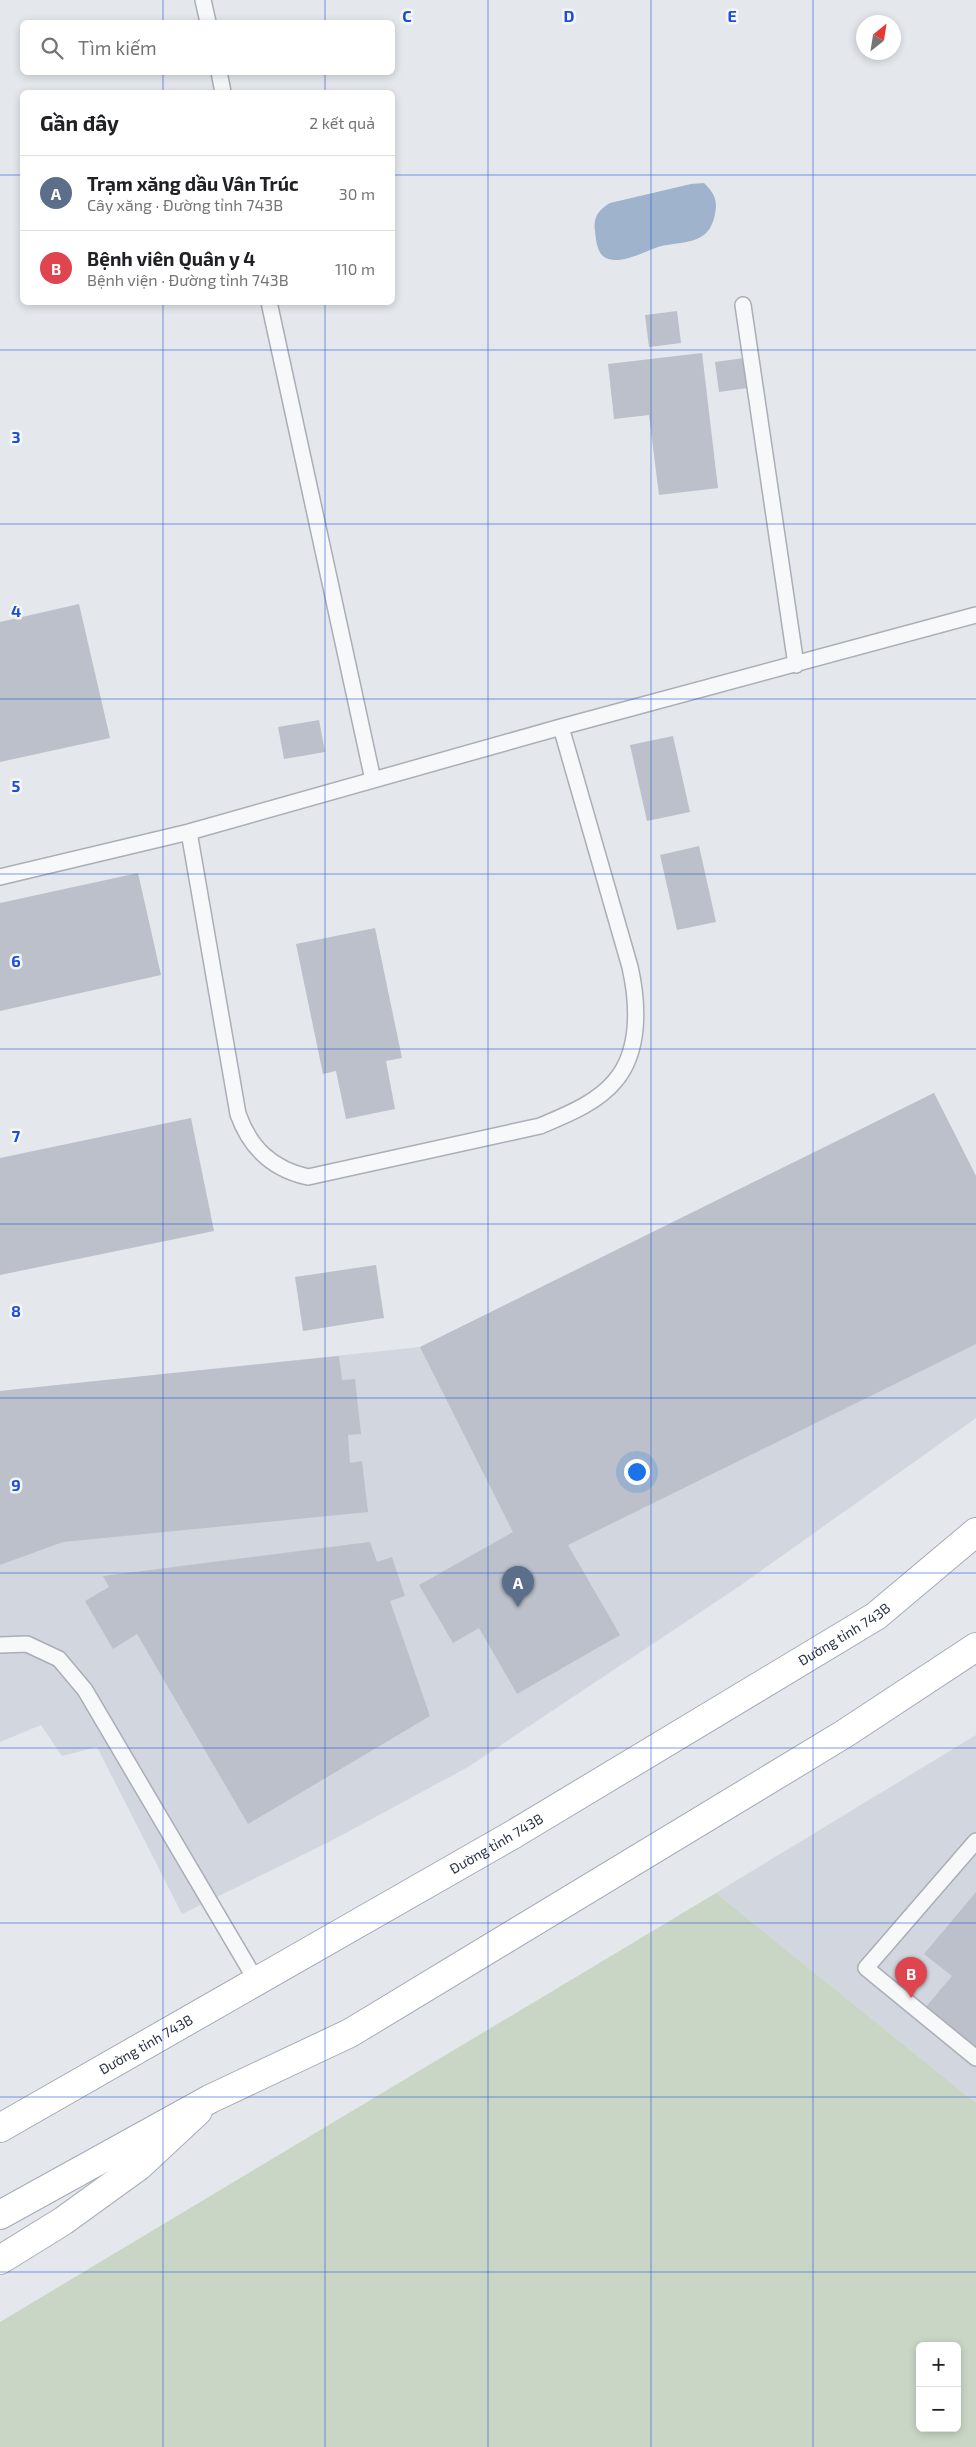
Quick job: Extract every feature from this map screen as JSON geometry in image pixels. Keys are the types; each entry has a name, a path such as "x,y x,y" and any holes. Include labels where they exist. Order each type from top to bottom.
{"main road":[{"name":"Đường tỉnh 743B","path":"0,2128 514,1834 876,1616 976,1532"},
{"path":"0,2215 210,2099 350,2032 844,1734 976,1647"},
{"path":"0,2260 63,2221 139,2166 210,2099"}],"lane":[{"path":"203,0 208,20"},
{"path":"219,75 222,90"},
{"path":"270,305 373,780"},
{"path":"743,305 796,665"},
{"path":"0,877 189,832 561,727 976,615"},
{"path":"189,832 238,1114 244,1130 265,1158 293,1174 308,1178 540,1126 565,1116 587,1103 616,1080 631,1047 637,1008 630,967 561,727"},
{"path":"0,1645 27,1644 59,1659 85,1690 257,1982"},
{"path":"976,1841 866,1968 976,2058"}],"shaded area":[{"path":"934,1093 976,1176 976,1418 741,1585 468,1767 329,1842 182,1914 97,1747 62,1756 41,1725 0,1742 0,1391 420,1347"},
{"path":"976,1735 976,2103 716,1893"}],"green space":[{"path":"716,1893 976,2103 976,2447 0,2447 0,2322"}],"water":[{"path":"704,183 714,197 716,209 712,225 701,237 658,247 625,259 612,260 603,256 597,242 595,222 599,212 610,203 691,184"}],"building":[{"path":"677,311 681,343 649,347 645,315"},
{"path":"702,353 718,488 659,495 649,415 614,419 608,364"},
{"path":"744,358 748,388 719,392 715,362"},
{"path":"79,604 110,738 0,762 0,622"},
{"path":"319,720 325,752 284,759 278,727"},
{"path":"673,736 690,812 647,821 630,745"},
{"path":"699,846 716,922 677,930 660,855"},
{"path":"138,873 161,975 0,1011 0,903"},
{"path":"375,928 402,1058 386,1061 395,1109 346,1119 336,1071 323,1074 296,944"},
{"path":"934,1093 976,1176 976,1344 568,1545 620,1635 517,1694 479,1628 453,1643 419,1585 513,1532 420,1347"},
{"path":"191,1118 214,1231 0,1275 0,1158"},
{"path":"376,1265 384,1318 303,1331 295,1277"},
{"path":"339,1356 342,1380 355,1379 361,1434 348,1435 350,1463 362,1461 368,1512 63,1542 0,1565 0,1391"},
{"path":"370,1542 377,1562 392,1557 405,1596 390,1601 430,1716 248,1824 137,1634 113,1649 85,1601 109,1587 103,1576"},
{"path":"976,1892 976,2051 925,2008 952,1976 924,1954"}],"place":[{"name":"Trạm xăng dầu Vân Trúc","path":"518,1607"},
{"name":"Bệnh viên Quân y 4","path":"911,1998"}]}
